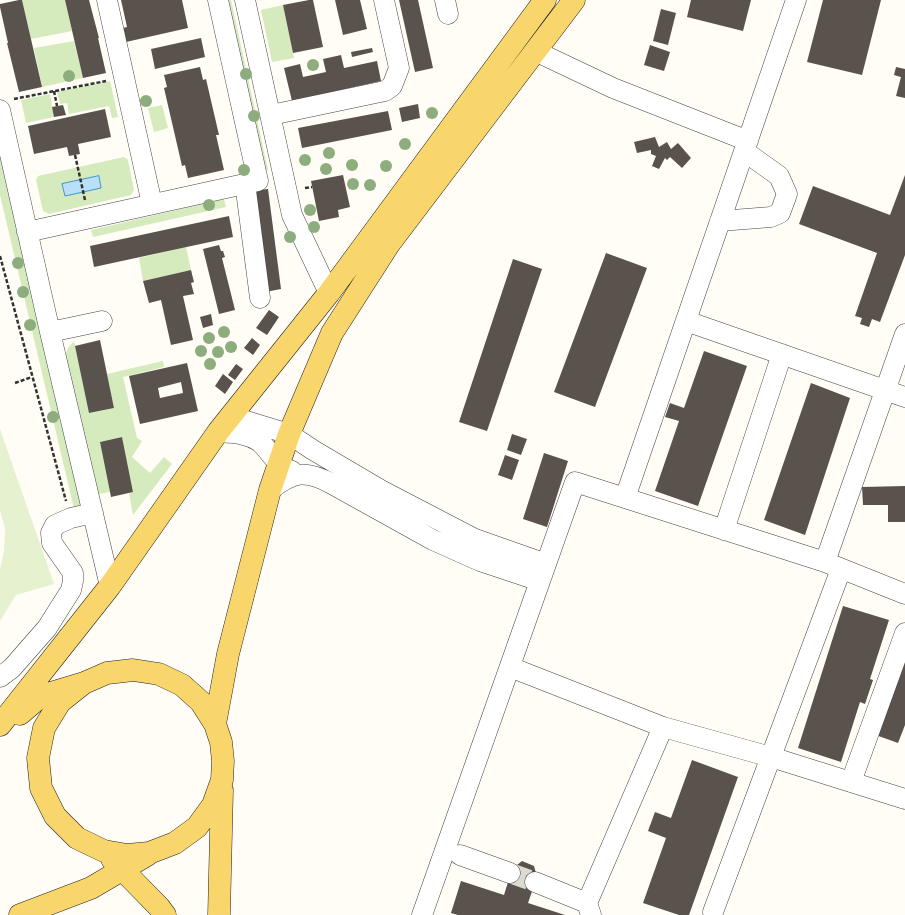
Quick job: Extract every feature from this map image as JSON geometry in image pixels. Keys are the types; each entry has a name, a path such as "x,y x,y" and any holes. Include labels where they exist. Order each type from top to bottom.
{"main road":[{"path":"0,725 110,586 224,424 329,293 545,0"},
{"path":"215,724 228,654 270,490 289,434 332,333 389,244 574,0"},
{"path":"65,644 41,696 38,758 41,788 55,816 77,838 104,851 127,855 150,853"},
{"path":"0,730 41,696 107,673 133,670 158,674 182,685 201,702 215,724 221,742 223,761 219,915"},
{"path":"38,758 44,728 60,702 84,682"},
{"path":"20,915 91,888 150,853 175,843 197,827 213,805 222,780"},
{"path":"104,851 162,911"},
{"path":"91,888 118,889 133,892 146,898 162,911"}],"lane":[{"path":"107,0 152,204"},
{"path":"27,232 258,181 218,0"},
{"path":"245,0 292,215 329,293"},
{"path":"271,115 385,91 392,86 399,68 384,0"},
{"path":"625,498 796,0"},
{"path":"535,51 613,88 746,146 779,176 787,194 780,213 771,217 720,221"},
{"path":"4,105 27,232 110,586"},
{"path":"246,183 260,298"},
{"path":"50,332 102,321"},
{"path":"686,321 905,397"},
{"path":"713,912 771,757 833,565 885,390 905,334"},
{"path":"724,530 782,354"},
{"path":"224,424 289,434 381,490 543,573"},
{"path":"224,424 261,443 278,464 300,474 315,476 324,480 432,540 480,561 543,573"},
{"path":"270,490 280,482 300,474"},
{"path":"422,915 575,482 833,565 905,594"},
{"path":"0,677 12,668 47,628 71,590 73,573 52,544 51,533 55,525 71,518 93,513"},
{"path":"851,782 905,633"},
{"path":"510,667 663,727 771,757 905,799"},
{"path":"535,882 589,909 663,727"},
{"path":"460,855 510,873"}],"path":[{"path":"4,105 54,91 124,77"},
{"path":"54,91 57,106"},
{"path":"75,155 88,218"},
{"path":"0,256 71,518"},
{"path":"15,383 32,377"}],"green space":[{"path":"22,0 65,0 72,31 31,39"},
{"path":"224,0 231,0 268,170 262,171"},
{"path":"283,5 294,58 272,62 261,10"},
{"path":"74,41 83,78 42,87 34,48"},
{"path":"110,81 118,117 112,118 109,106 69,114 67,103 60,104 57,92"},
{"path":"50,94 54,117 26,123 21,100"},
{"path":"162,105 168,128 154,132 148,108"},
{"path":"0,146 85,511 75,513 0,195"},
{"path":"124,157 128,160 134,190 131,195 49,214 43,211 36,180 38,176"},
{"path":"224,199 226,207 93,237 91,230"},
{"path":"186,247 191,270 143,281 139,258"},
{"path":"74,341 90,413 114,408 107,374 163,361 164,367 123,377 137,438 142,441 132,457 150,473 164,457 172,464 133,515 129,493 133,492 122,437 100,442 110,492 99,494 65,357 68,348"},
{"path":"0,429 54,584 16,595 0,621 0,570 4,551 5,529 0,510"}],"water":[{"path":"99,176 101,188 65,196 62,184"}],"building":[{"path":"22,0 42,87 19,92 7,43 0,4"},
{"path":"65,0 89,0 106,73 83,78"},
{"path":"121,0 182,0 188,28 126,42 123,28 127,27"},
{"path":"313,0 323,47 293,53 283,5"},
{"path":"335,0 360,0 367,29 343,35"},
{"path":"399,0 418,0 433,68 415,72"},
{"path":"691,0 751,0 743,31 687,17"},
{"path":"823,0 881,0 862,75 807,62"},
{"path":"661,9 676,13 668,45 653,41"},
{"path":"201,38 205,57 155,69 151,49"},
{"path":"650,45 670,52 664,71 644,65"},
{"path":"372,48 373,52 352,57 351,52"},
{"path":"341,55 344,68 377,61 381,81 292,101 284,68 300,64 303,77 326,72 323,59"},
{"path":"200,67 203,80 206,79 219,135 216,135 224,170 188,178 185,165 182,166 164,88 167,87 164,75"},
{"path":"896,67 905,69 905,98 896,96 901,77 894,75"},
{"path":"418,104 420,118 402,122 399,108"},
{"path":"63,105 66,115 54,117 52,107"},
{"path":"105,109 111,137 78,144 80,154 69,156 67,147 34,154 28,126"},
{"path":"388,111 392,130 302,148 298,128"},
{"path":"655,137 659,147 667,142 671,149 678,143 691,158 682,168 670,157 667,160 665,158 659,169 652,166 656,156 651,154 651,150 637,153 634,142"},
{"path":"343,175 350,207 338,210 339,217 319,221 311,181"},
{"path":"905,175 905,255 880,322 872,319 869,327 860,324 862,318 855,316 877,253 799,224 813,186 890,215"},
{"path":"268,189 281,289 265,292 252,191"},
{"path":"229,216 233,237 94,267 90,246"},
{"path":"219,245 225,257 222,258 235,310 219,314 203,249"},
{"path":"606,253 647,268 595,407 554,392"},
{"path":"513,259 542,269 487,431 459,422"},
{"path":"191,270 194,282 191,283 194,294 183,296 193,340 171,345 161,300 149,303 143,281"},
{"path":"269,310 279,317 267,335 256,328"},
{"path":"211,314 213,325 203,328 200,317"},
{"path":"252,338 260,345 253,355 244,348"},
{"path":"100,340 114,408 89,413 75,346"},
{"path":"704,351 747,366 698,506 655,491 679,421 665,417 670,403 684,408"},
{"path":"187,363 198,411 140,424 129,376","holes":["181,382 183,393 160,398 158,388"]},
{"path":"236,364 243,369 235,380 228,375"},
{"path":"223,374 233,382 225,394 215,386"},
{"path":"811,383 850,398 805,535 764,520"},
{"path":"512,434 527,439 521,455 507,450"},
{"path":"122,437 133,492 111,497 100,442"},
{"path":"544,453 568,461 547,527 523,519"},
{"path":"505,455 519,460 512,480 498,475"},
{"path":"905,486 905,522 888,522 888,505 863,505 862,487"},
{"path":"843,606 889,620 870,679 873,680 865,704 860,702 841,762 798,748"},
{"path":"900,662 905,664 905,725 898,743 873,734"},
{"path":"692,760 738,777 689,915 679,915 643,903 666,838 648,831 655,812 671,818"},
{"path":"522,861 534,866 537,877 528,903 565,915 458,915 451,913 461,881 504,895 512,869"}],"tunnel":[{"path":"510,873 535,882"}]}
